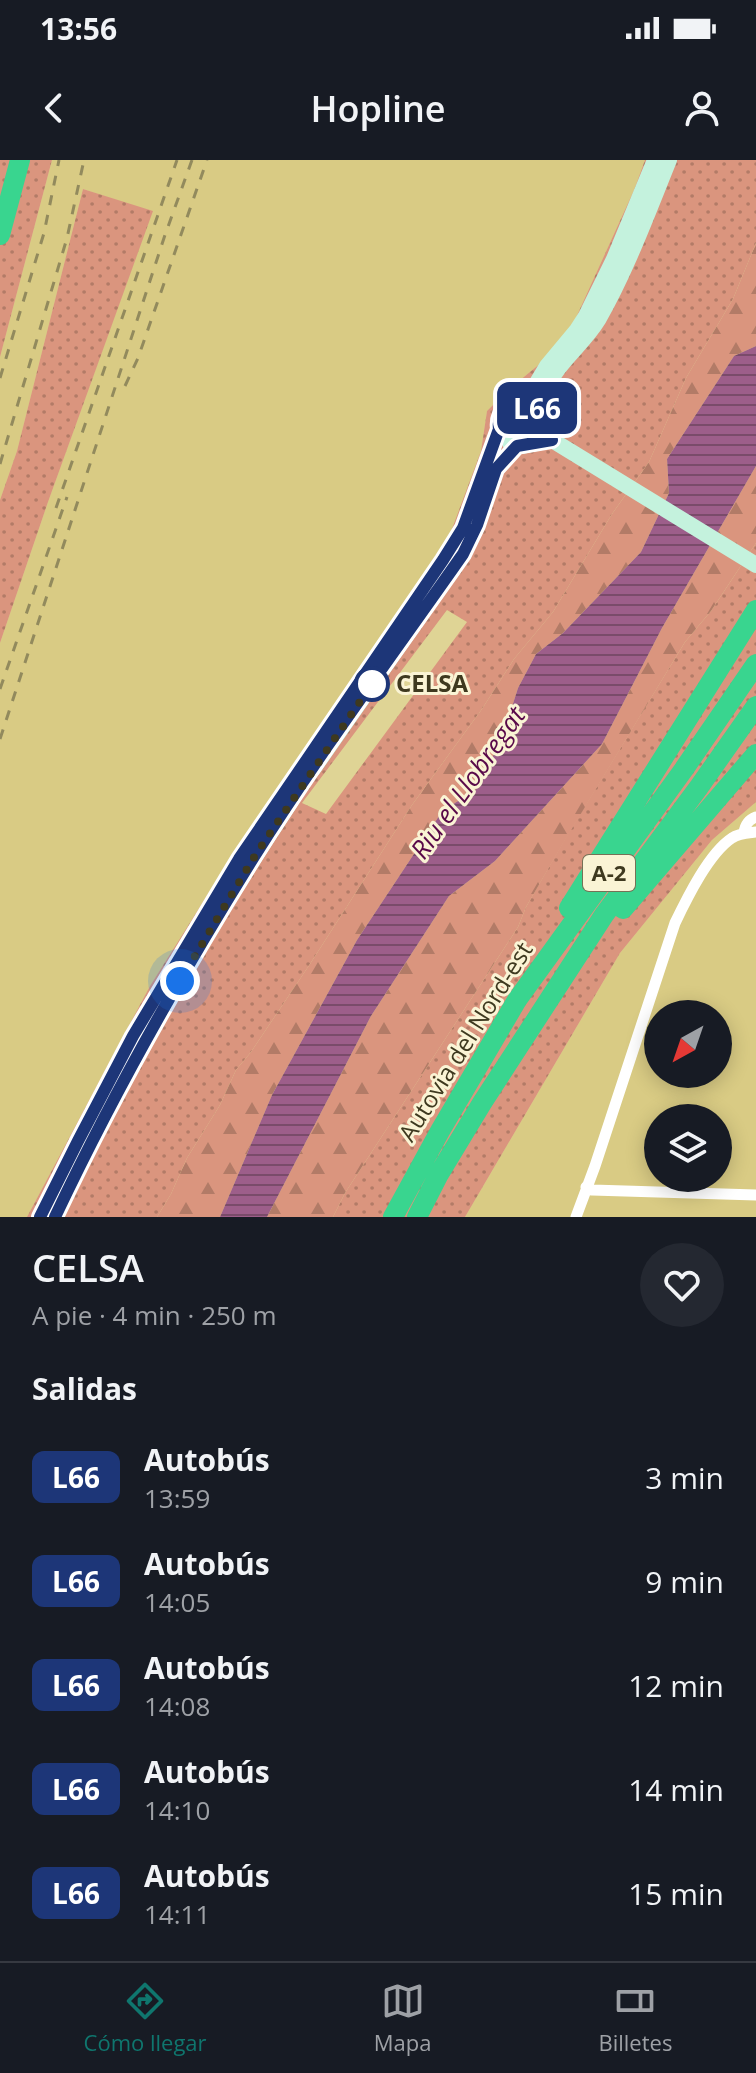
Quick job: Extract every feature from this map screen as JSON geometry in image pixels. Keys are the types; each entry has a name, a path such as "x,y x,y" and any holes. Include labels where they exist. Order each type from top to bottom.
{"highway":[{"path":"0,235 20,160"},
{"path":"517,1000 568,910 756,610"},
{"name":"Autovia del Nord-est","path":"393,1217 517,1000 756,664"},
{"name":"Autovia del Nord-est","path":"417,1217 482,1103 570,966 756,706"},
{"path":"570,966 756,754"}],"street":[{"path":"41,1217 133,1036 239,859 463,528 499,429 502,410 535,386 586,316 614,259 655,160"},
{"path":"55,1217 93,1137 194,955 256,854 463,554 477,525 496,469 540,435 545,392 563,362 591,332 608,301 669,160"},
{"path":"519,400 532,404 552,440 756,565"},
{"path":"499,429 508,442 524,445 552,440"},
{"path":"576,1217 675,923 692,887 722,847 733,837 750,833 750,819 756,817"},
{"path":"586,1187 592,1190 756,1195"}],"shaded area":[{"path":"52,160 645,160 564,344 487,411 481,451 447,545 230,859 150,986 27,1217 0,1217 0,643 152,212 83,189 17,451 0,500 0,357"},
{"path":"756,346 756,466 662,628 602,744 495,861 449,896 371,1016 267,1217 220,1217 272,1095 357,940 443,810 475,791 501,741 518,688 536,654 563,633 641,552 669,493 667,459 734,356"},
{"path":"756,802 756,1217 465,1217 620,953 712,840"}],"green space":[{"path":"0,160 52,160 0,357"},
{"path":"645,160 756,160 756,243 733,299 686,378 649,462 612,514 553,612 514,659 482,709 412,805 310,964 236,1070 220,1105 187,1158 157,1217 27,1217 150,986 230,859 446,545 481,451 487,411 564,344","holes":["447,610 467,622 326,814 302,803"]},
{"path":"83,189 153,211 0,643 0,500 17,451"},
{"path":"756,243 756,346 734,356 667,459 669,493 641,552 563,633 536,654 518,688 501,741 475,791 443,810 357,940 272,1095 220,1217 157,1217 187,1158 220,1105 236,1070 310,964 412,805 482,709 514,659 553,612 612,514 649,462 686,378 733,299"},
{"path":"756,466 756,543 711,611 685,642 565,840 526,907 518,927 345,1193 333,1217 267,1217 371,1016 449,896 495,861 602,744 662,628"},
{"path":"756,543 756,802 712,840 620,953 465,1217 333,1217 345,1193 518,927 565,839 685,642 711,611"}],"railway":[{"path":"0,378 44,233 59,160"},
{"path":"0,464 67,238 84,160"},
{"path":"56,508 177,160"},
{"path":"0,739 192,160"},
{"path":"125,386 138,358 207,160"},
{"path":"0,689 67,497"}],"bus line":[{"name":"L66","path":"40,1217 133,1036 239,859 463,528 499,429 502,410 519,400 532,404 539,410 552,440 517,446 496,469 477,525 463,554 256,854 194,955 93,1137 55,1217"}],"place":[{"name":"CELSA","path":"372,684"}],"route":[{"path":"180,981 256,854 372,684"}],"water label":[{"name":"Riu el Llobregat","path":"468,783"}]}
